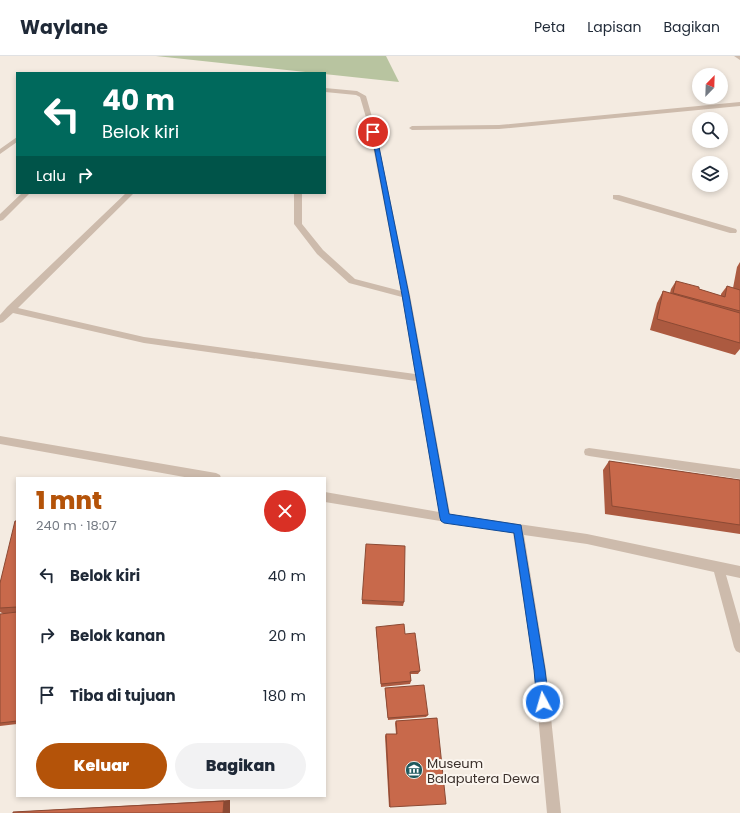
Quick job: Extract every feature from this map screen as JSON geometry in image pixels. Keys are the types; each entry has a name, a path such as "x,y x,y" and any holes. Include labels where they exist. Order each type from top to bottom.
{"street":[{"path":"326,90 357,93 363,96 373,132 406,295 444,518"},
{"path":"412,128 499,127 740,104"},
{"path":"0,152 16,140"},
{"path":"0,218 25,194"},
{"path":"0,320 129,194"},
{"path":"298,194 298,224 320,252 352,281 406,295"},
{"path":"616,197 733,232"},
{"path":"10,309 144,340 420,378"},
{"path":"0,440 210,477"},
{"path":"589,452 740,474"},
{"path":"326,497 444,518 587,539 740,572"},
{"path":"518,529 540,670 554,813"},
{"path":"719,568 740,647"}],"green space":[{"path":"156,56 386,56 399,82 326,74 326,72 306,72"}],"building":[{"path":"676,281 699,287 699,289 725,297 727,286 740,290 740,311 673,293"},
{"path":"663,291 740,313 740,343 657,319"},
{"path":"609,461 740,480 740,525 612,506"},
{"path":"16,521 16,607 0,608 0,583"},
{"path":"366,544 405,546 404,602 362,600"},
{"path":"16,612 16,721 0,723 0,614"},
{"path":"404,624 405,634 415,633 420,671 410,672 411,681 381,684 376,627"},
{"path":"424,685 428,715 388,718 385,688"},
{"name":"Museum Balaputera Dewa","path":"437,718 446,804 390,807 386,734 397,734 396,721"},
{"path":"224,801 223,813 13,813 13,812"}],"place":[{"name":"Museum Balaputera Dewa","path":"414,770"}],"route":[{"path":"373,132 406,295 444,518 518,529 540,670 543,702"}]}
